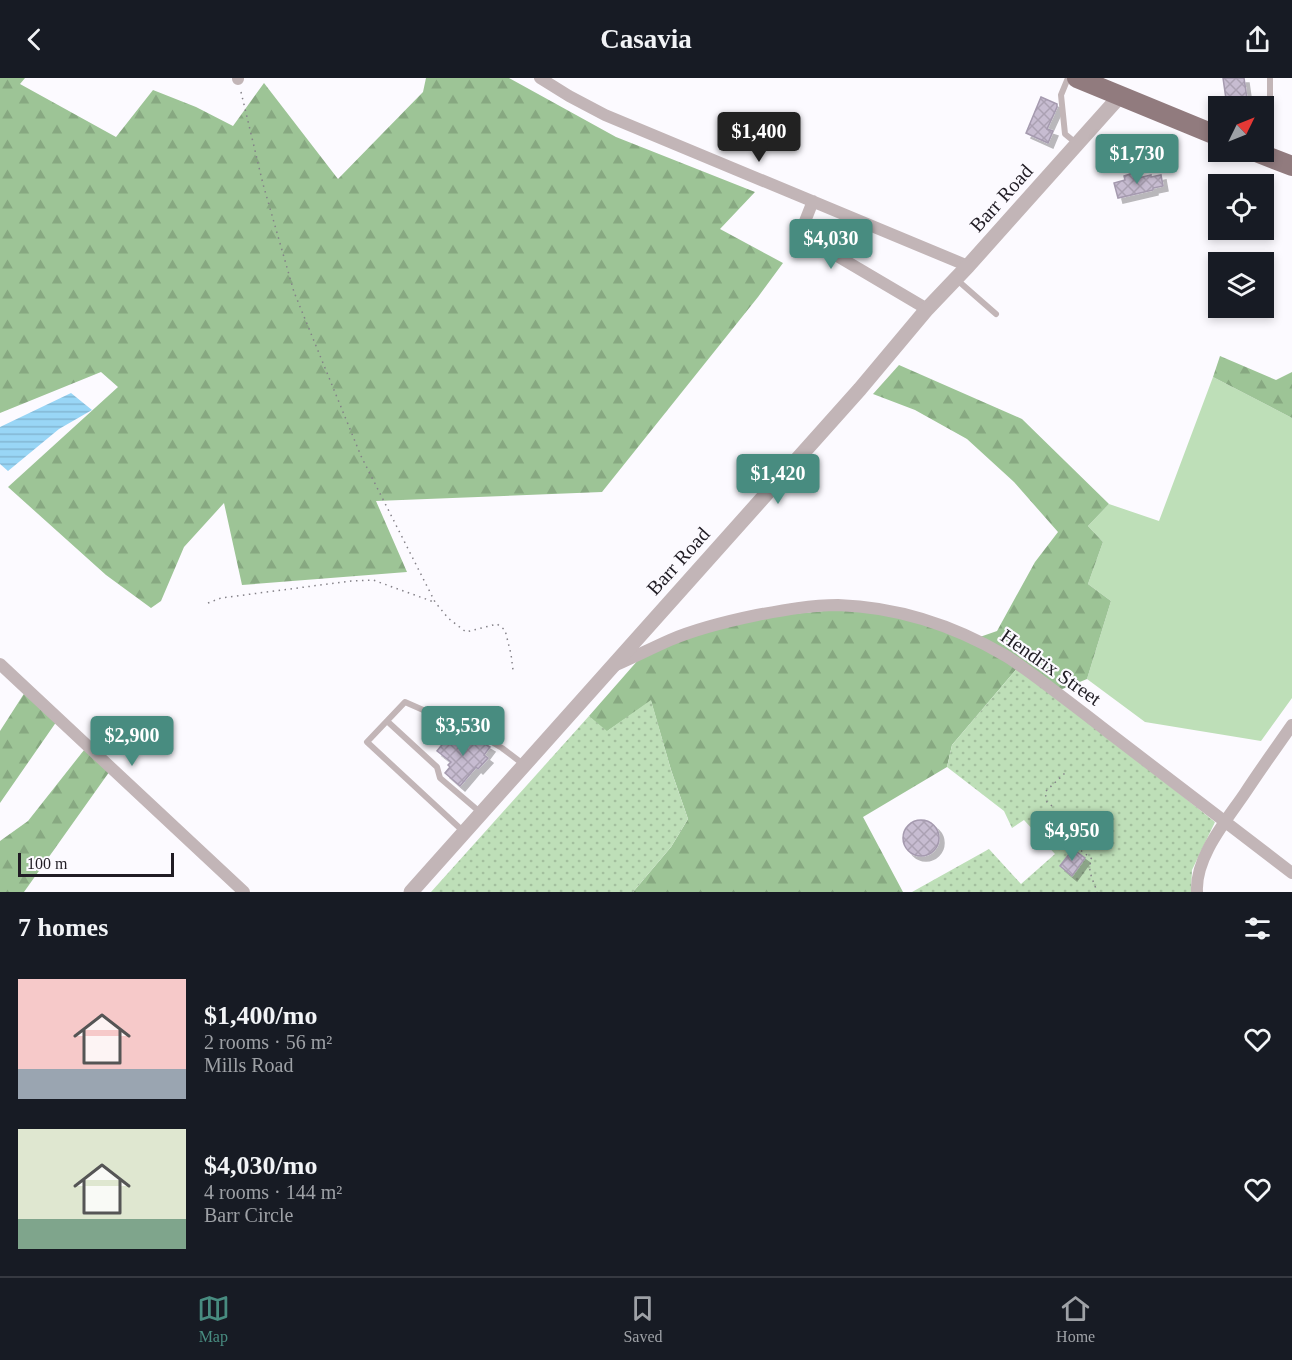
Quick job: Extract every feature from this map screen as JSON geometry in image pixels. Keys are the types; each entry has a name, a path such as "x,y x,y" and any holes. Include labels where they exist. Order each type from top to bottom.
{"main road":[{"path":"1077,78 1208,132"},
{"path":"1274,159 1292,166"}],"street":[{"path":"540,78 605,115 968,266"},
{"name":"Barr Road","path":"411,892 860,389 927,309 1120,96"},
{"path":"813,201 800,234 927,309"},
{"name":"Hendrix Street","path":"610,668 670,640 756,615 837,605 898,612 927,620 955,630 1008,657 1292,873"},
{"path":"0,664 244,892"},
{"path":"1197,892 1202,864 1212,842 1292,724"}],"lane":[{"path":"1068,78 1061,95 1065,134 1077,144"},
{"path":"1270,78 1270,96"},
{"path":"956,279 996,314"},
{"path":"464,832 367,742 405,702 480,735 524,765"},
{"path":"387,721 437,767 440,778 480,813"}],"path":[{"path":"238,79 263,184 294,292 361,456 435,603 448,618 466,632 497,624 505,630 513,670"},
{"path":"208,603 220,598 351,580 373,580 435,603"},
{"path":"1052,806 1047,802 1045,792 1064,774 1062,772"},
{"path":"1062,836 1092,860 1089,869 1097,892"}],"green space":[{"path":"0,78 25,78 20,84 116,137 153,90 196,107 233,126 264,83 338,179 423,92 426,78 509,78 616,137 755,192 720,229 783,263 602,492 376,501 407,572 242,585 224,503 184,547 161,601 151,608 106,575 8,487 118,387 101,372 0,413"},
{"path":"1220,356 1276,380 1292,372 1292,418 1213,377"},
{"path":"899,365 1022,419 1109,504 1088,526 1103,542 1088,584 1111,601 1087,679 1060,690 1019,666 952,745 947,767 863,817 903,892 633,892 671,847 688,819 651,701 606,732 589,716 646,651 737,619 866,607 974,639 997,631 1035,562 1058,532 1014,482 967,439 915,410 873,394"},
{"path":"1213,377 1292,418 1292,698 1261,741 1145,722 1087,679 1111,601 1088,584 1103,542 1088,526 1109,504 1159,521"},
{"path":"1019,666 1215,822 1192,870 1191,892 912,892 989,849 1021,884 1055,854 1024,820 1012,828 1004,811 947,767 952,745"},
{"path":"27,689 59,718 0,803 0,731"},
{"path":"651,700 688,819 671,847 633,892 431,892 589,716 607,731"},
{"path":"88,745 112,768 24,892 0,892 0,841 28,821"}],"water":[{"path":"71,393 92,410 59,429 8,471 0,464 0,427"}],"building":[{"path":"1223,78 1244,78 1247,96 1226,96"},
{"path":"1041,97 1057,104 1047,129 1053,131 1048,143 1026,133"},
{"path":"1133,173 1134,179 1161,175 1163,186 1118,198 1114,183 1125,180 1124,176"},
{"path":"459,732 471,741 474,742 477,739 490,747 484,755 488,758 478,769 476,767 460,786 445,773 451,762 437,751 445,741 449,744"},
{"path":"921,820 934,825 939,838 934,851 921,856 908,851 903,838 908,825"},
{"path":"1073,849 1085,858 1072,876 1060,866"}]}
